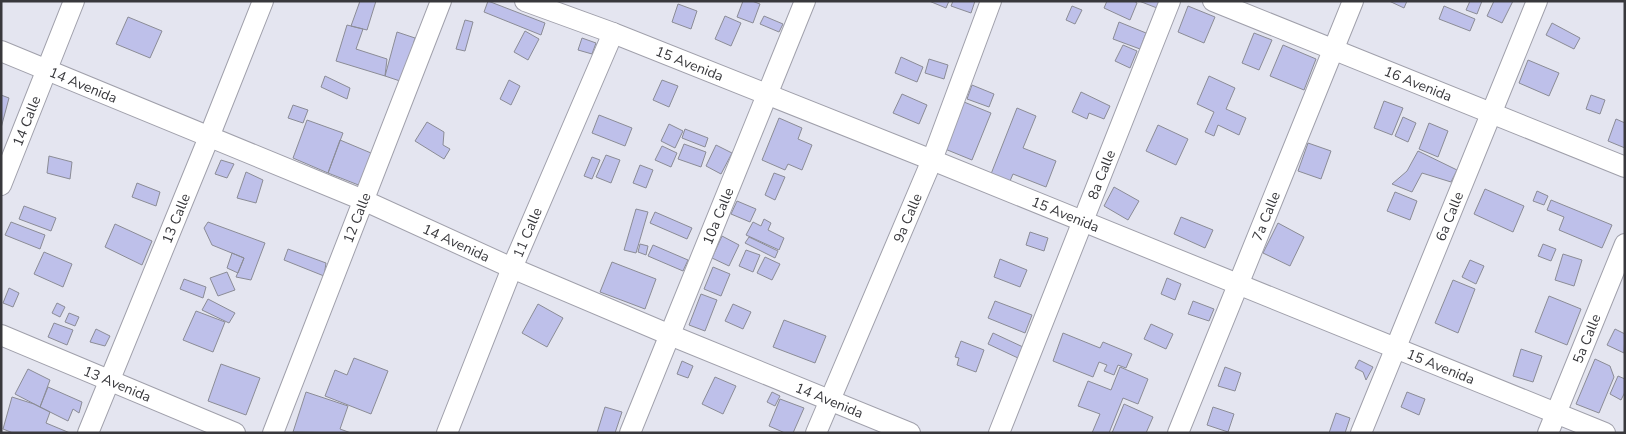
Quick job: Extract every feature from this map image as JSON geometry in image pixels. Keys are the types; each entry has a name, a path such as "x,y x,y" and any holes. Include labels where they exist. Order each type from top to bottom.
{"street":[{"name":"14 Calle","path":"1,185 48,71 74,1"},
{"name":"13 Calle","path":"88,433 263,1"},
{"name":"12 Calle","path":"273,433 441,1"},
{"name":"15 Avenida","path":"525,1 768,94 1605,433"},
{"name":"10a Calle","path":"630,433 805,1"},
{"name":"9a Calle","path":"816,433 932,160 992,1"},
{"name":"8a Calle","path":"998,433 1170,1"},
{"name":"16 Avenida","path":"1213,1 1625,167"},
{"name":"7a Calle","path":"1178,433 1353,1"},
{"name":"6a Calle","path":"1361,433 1537,1"},
{"name":"11 Calle","path":"447,433 512,268 612,33"},
{"name":"14 Avenida","path":"1,51 364,200 512,268 670,336 910,433"},
{"name":"5a Calle","path":"1548,433 1625,244"},
{"name":"13 Avenida","path":"1,335 235,433"}],"building":[{"path":"360,1 376,1 367,30 351,26"},
{"path":"488,1 545,23 541,35 484,12"},
{"path":"743,1 752,1 760,4 753,23 737,17"},
{"path":"929,1 949,1 946,8"},
{"path":"953,1 975,1 971,13 951,6"},
{"path":"1107,1 1134,1 1137,3 1130,20 1104,8"},
{"path":"1139,1 1160,1 1157,8"},
{"path":"1389,1 1407,1 1404,8"},
{"path":"1470,1 1482,1 1477,14 1466,10"},
{"path":"1494,1 1513,1 1502,23 1487,16"},
{"path":"678,4 697,11 691,29 672,22"},
{"path":"1072,6 1082,10 1075,24 1066,20"},
{"path":"1188,6 1215,17 1204,43 1178,32"},
{"path":"1444,6 1475,19 1470,31 1439,19"},
{"path":"725,16 741,23 731,46 715,39"},
{"path":"764,16 783,24 779,32 760,24"},
{"path":"128,17 162,31 150,58 116,44"},
{"path":"465,20 473,22 465,51 456,49"},
{"path":"1119,22 1146,33 1140,49 1113,39"},
{"path":"1552,23 1580,38 1574,49 1546,35"},
{"path":"347,25 363,29 356,49 387,59 385,76 336,61"},
{"path":"525,31 539,39 528,60 514,52"},
{"path":"397,32 415,38 403,82 385,76"},
{"path":"1254,33 1272,40 1259,70 1242,63"},
{"path":"582,38 596,43 592,54 578,50"},
{"path":"1123,45 1137,51 1130,68 1115,61"},
{"path":"1283,45 1316,59 1304,90 1270,76"},
{"path":"901,57 923,67 917,82 895,73"},
{"path":"929,59 948,65 944,79 925,73"},
{"path":"1528,60 1559,73 1549,96 1519,83"},
{"path":"325,76 350,88 347,99 321,87"},
{"path":"1209,76 1235,88 1226,109 1246,118 1239,135 1218,125 1214,136 1205,132 1214,112 1197,104"},
{"path":"509,80 520,86 511,105 500,99"},
{"path":"662,80 678,86 669,107 653,100"},
{"path":"972,85 994,94 989,107 967,99"},
{"path":"1081,92 1110,106 1104,119 1089,113 1087,119 1072,112"},
{"path":"902,94 927,105 919,124 893,113"},
{"path":"1,95 9,98 1,128"},
{"path":"1591,95 1605,100 1600,114 1586,109"},
{"path":"1384,101 1403,108 1392,135 1374,128"},
{"path":"964,102 991,113 972,160 945,149"},
{"path":"293,105 308,110 303,123 288,118"},
{"path":"1017,108 1036,116 1023,148 1056,161 1046,187 1013,174 1010,181 991,174"},
{"path":"599,115 632,128 625,146 592,133"},
{"path":"1403,117 1416,123 1408,142 1395,136"},
{"path":"779,118 802,128 798,139 812,145 802,170 788,164 785,170 762,160"},
{"path":"1616,119 1625,123 1625,148 1608,141"},
{"path":"307,120 343,133 328,173 293,158"},
{"path":"427,122 444,132 443,145 450,149 444,159 415,141"},
{"path":"1429,123 1448,131 1438,157 1419,149"},
{"path":"669,124 683,131 675,148 661,141"},
{"path":"1158,125 1188,139 1176,165 1146,151"},
{"path":"685,129 708,138 705,147 682,138"},
{"path":"340,140 371,153 361,186 328,173"},
{"path":"1308,143 1331,151 1321,179 1298,171"},
{"path":"684,144 706,152 701,167 678,159"},
{"path":"716,145 732,153 721,174 706,166"},
{"path":"662,146 677,153 671,167 655,160"},
{"path":"1418,151 1457,170 1451,182 1422,173 1412,192 1392,184 1407,171"},
{"path":"606,155 620,160 611,183 596,177"},
{"path":"49,156 72,162 70,179 47,173"},
{"path":"592,157 600,160 592,179 584,176"},
{"path":"221,160 234,164 227,178 215,174"},
{"path":"640,165 653,170 646,188 633,183"},
{"path":"246,172 263,180 256,203 237,198"},
{"path":"774,173 785,177 775,200 765,195"},
{"path":"137,183 160,192 156,206 132,197"},
{"path":"1114,187 1139,201 1128,220 1104,206"},
{"path":"1485,189 1524,206 1513,232 1474,214"},
{"path":"1537,191 1548,196 1544,205 1533,201"},
{"path":"1395,192 1417,201 1410,220 1387,211"},
{"path":"1551,200 1612,225 1602,248 1559,230 1564,217 1547,210"},
{"path":"737,201 756,209 750,222 731,214"},
{"path":"24,206 56,218 51,231 19,219"},
{"path":"636,209 648,212 636,253 624,250"},
{"path":"655,212 692,228 687,239 650,223"},
{"path":"1181,217 1213,230 1205,248 1174,234"},
{"path":"764,219 771,223 768,230 784,238 779,250 746,235 753,222 761,226"},
{"path":"11,222 45,235 40,249 5,235"},
{"path":"208,222 265,243 251,280 236,277 244,258 212,245 204,228"},
{"path":"1278,223 1304,237 1290,266 1263,253"},
{"path":"115,224 152,241 142,265 105,247"},
{"path":"1030,232 1048,238 1044,251 1026,245"},
{"path":"722,236 739,245 729,266 712,258"},
{"path":"749,237 778,251 775,258 745,243"},
{"path":"640,244 648,246 646,255 638,252"},
{"path":"1543,244 1556,249 1551,261 1538,256"},
{"path":"653,245 688,260 683,271 648,256"},
{"path":"288,249 326,263 324,276 284,260"},
{"path":"746,250 760,255 753,272 739,266"},
{"path":"44,252 72,264 63,287 34,274"},
{"path":"232,253 244,258 238,273 227,268"},
{"path":"1563,254 1582,260 1574,286 1555,280"},
{"path":"765,257 780,264 772,280 757,273"},
{"path":"1000,259 1027,270 1020,287 994,277"},
{"path":"1470,260 1484,266 1476,284 1462,277"},
{"path":"612,262 656,279 645,309 600,292"},
{"path":"713,267 730,274 721,296 704,289"},
{"path":"227,272 235,290 218,296 210,278"},
{"path":"1167,278 1181,284 1175,300 1161,294"},
{"path":"184,279 206,287 203,298 180,289"},
{"path":"1453,280 1475,289 1458,333 1435,323"},
{"path":"9,288 19,293 13,307 3,303"},
{"path":"701,294 717,300 705,331 689,325"},
{"path":"1549,296 1581,309 1567,345 1535,332"},
{"path":"208,299 235,313 229,323 202,310"},
{"path":"995,301 1032,315 1025,333 988,318"},
{"path":"1193,301 1214,309 1209,321 1188,314"},
{"path":"57,303 65,307 60,317 52,313"},
{"path":"538,304 563,318 547,347 522,333"},
{"path":"733,304 751,312 743,329 725,321"},
{"path":"196,311 225,322 213,352 183,340"},
{"path":"69,313 79,317 75,326 65,322"},
{"path":"784,320 826,336 815,363 773,347"},
{"path":"54,323 73,330 67,345 48,337"},
{"path":"1151,324 1173,334 1166,349 1144,339"},
{"path":"96,329 110,336 105,346 90,342"},
{"path":"1615,329 1625,334 1624,353 1607,345"},
{"path":"993,333 1023,347 1018,358 988,344"},
{"path":"1063,333 1100,348 1103,342 1132,354 1126,368 1118,365 1114,375 1104,371 1107,365 1099,362 1093,377 1053,361"},
{"path":"961,341 984,350 976,372 957,365 959,358 955,357"},
{"path":"1521,349 1542,356 1533,382 1513,376"},
{"path":"354,358 388,371 371,414 325,396 335,370 347,375"},
{"path":"1595,359 1610,366 1614,377 1599,413 1576,404"},
{"path":"1359,360 1373,367 1366,380 1363,372 1355,368"},
{"path":"682,361 693,366 688,378 677,374"},
{"path":"221,364 260,378 246,415 208,401"},
{"path":"1120,367 1148,379 1138,404 1123,398 1109,433 1092,433 1100,414 1078,406 1088,381 1111,390"},
{"path":"1225,367 1241,373 1235,391 1218,386"},
{"path":"28,369 50,380 40,407 15,394"},
{"path":"1618,376 1625,379 1625,392 1621,400 1610,394"},
{"path":"715,377 736,386 723,414 702,404"},
{"path":"48,387 82,402 79,413 73,409 68,421 40,407"},
{"path":"306,392 348,406 340,429 351,433 293,432"},
{"path":"772,392 780,396 775,406 767,402"},
{"path":"1407,392 1425,399 1419,415 1401,407"},
{"path":"12,397 34,404 50,412 46,423 70,433 13,433 3,429"},
{"path":"780,399 804,408 793,433 785,433 769,426"},
{"path":"1124,404 1153,417 1146,433 1112,433"},
{"path":"605,407 622,412 615,433 597,433"},
{"path":"1213,407 1234,414 1228,432 1207,425"},
{"path":"1336,413 1350,418 1345,433 1329,433"}]}
